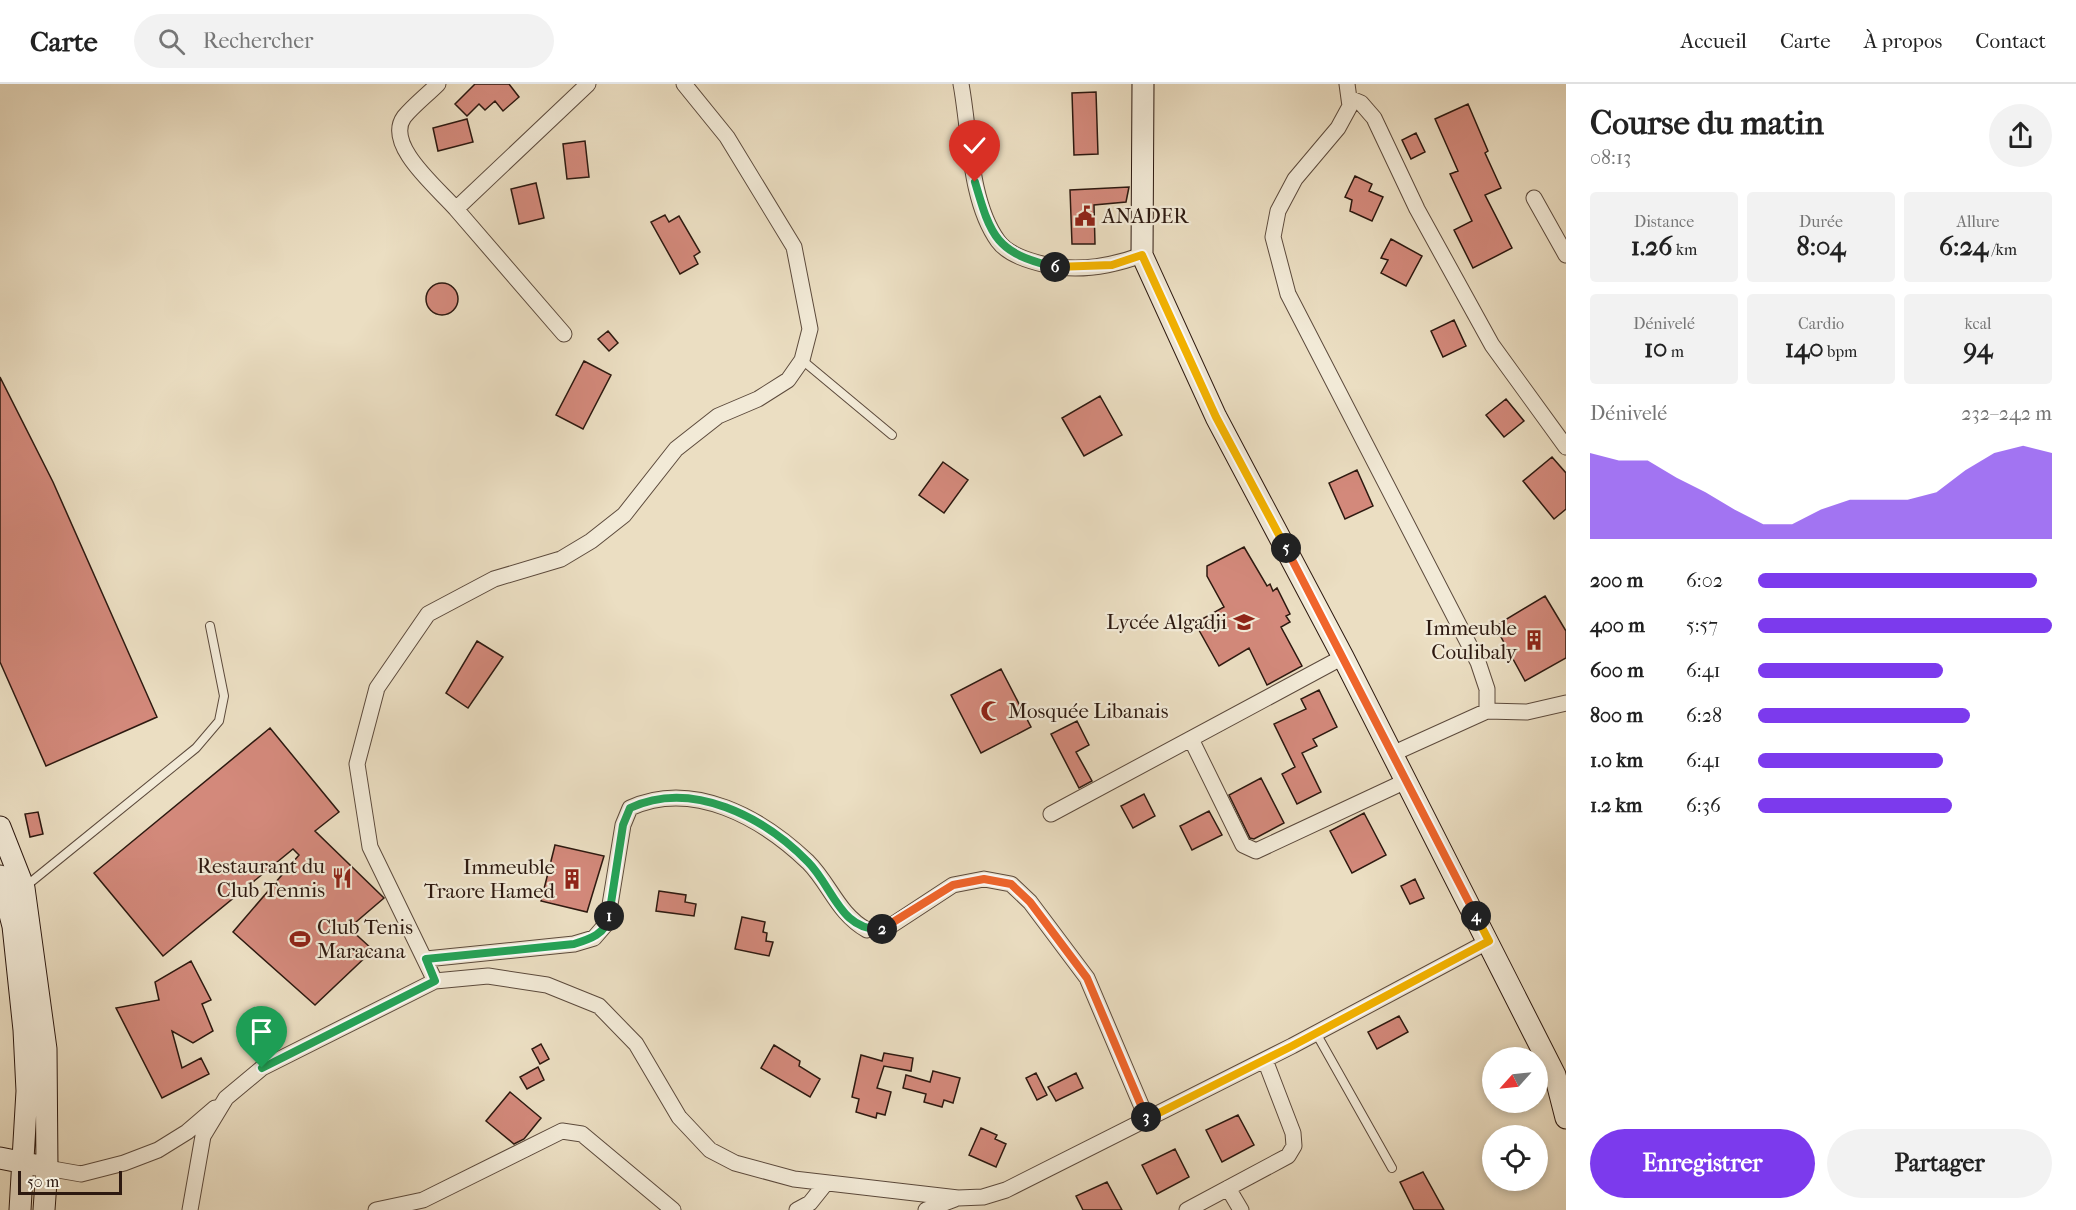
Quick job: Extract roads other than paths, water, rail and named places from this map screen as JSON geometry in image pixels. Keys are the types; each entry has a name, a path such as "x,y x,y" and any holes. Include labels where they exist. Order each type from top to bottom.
{"street":[{"path":"438,84 403,119 398,134 403,150 564,334"},
{"path":"456,209 588,84"},
{"path":"435,981 370,847 357,764 377,688 428,614 494,579 561,559 591,541 624,515 676,449 718,416 758,399 788,380 802,360 810,329 794,248 727,137 684,84"},
{"path":"961,84 975,182 985,216 999,242 1024,259 1058,267 1112,265 1142,255"},
{"path":"1143,84 1142,255 1216,417 1343,657 1555,1075 1566,1118"},
{"path":"1348,91 1374,118 1417,208 1491,345 1566,447"},
{"path":"1348,91 1350,106 1338,128 1295,178 1278,212 1273,237 1278,260 1288,294 1478,662 1487,689 1487,711"},
{"path":"1534,198 1566,255"},
{"path":"1051,814 1343,657"},
{"path":"1392,754 1487,711 1527,712 1566,704"},
{"path":"1191,739 1243,845 1249,850 1257,851 1406,781"},
{"path":"426,959 574,944 594,938 607,923 623,825 630,808 647,800 678,796 736,810 760,824 809,863 844,912 855,923 867,930 892,925 953,885 984,879 1011,884 1030,902 1087,978 1147,1119"},
{"path":"0,827 16,893 46,1048 47,1168 44,1210"},
{"path":"0,876 16,893 27,1091 20,1210"},
{"path":"926,1210 1006,1190 1265,1060 1489,941"},
{"path":"0,1158 81,1174 124,1163 158,1150 187,1132 262,1068 435,981 488,976 547,985 599,1006 636,1044 679,1117 711,1150 755,1170 952,1204"},
{"path":"1187,1210 1288,1156 1294,1146 1293,1133 1265,1060"},
{"path":"190,1210 203,1136 226,1098"},
{"path":"376,1210 423,1200 562,1131 582,1134 673,1210"},
{"path":"796,1210 810,1203 826,1183"},
{"path":"1228,1188 1240,1210"}],"lane":[{"path":"802,360 892,435"},
{"path":"16,893 196,748 219,721 224,696 210,626"},
{"path":"1316,1033 1392,1168"}],"place":[{"name":"ANADER","path":"1085,216"},
{"name":"Lycée Algadji","path":"1244,622"},
{"name":"Immeuble Coulibaly","path":"1534,640"},
{"name":"Mosquée Libanais","path":"991,711"},
{"name":"Restaurant du Club Tennis","path":"342,878"},
{"name":"Immeuble Traore Hamed","path":"572,879"},
{"name":"Club Tenis Maracana","path":"300,939"}]}
